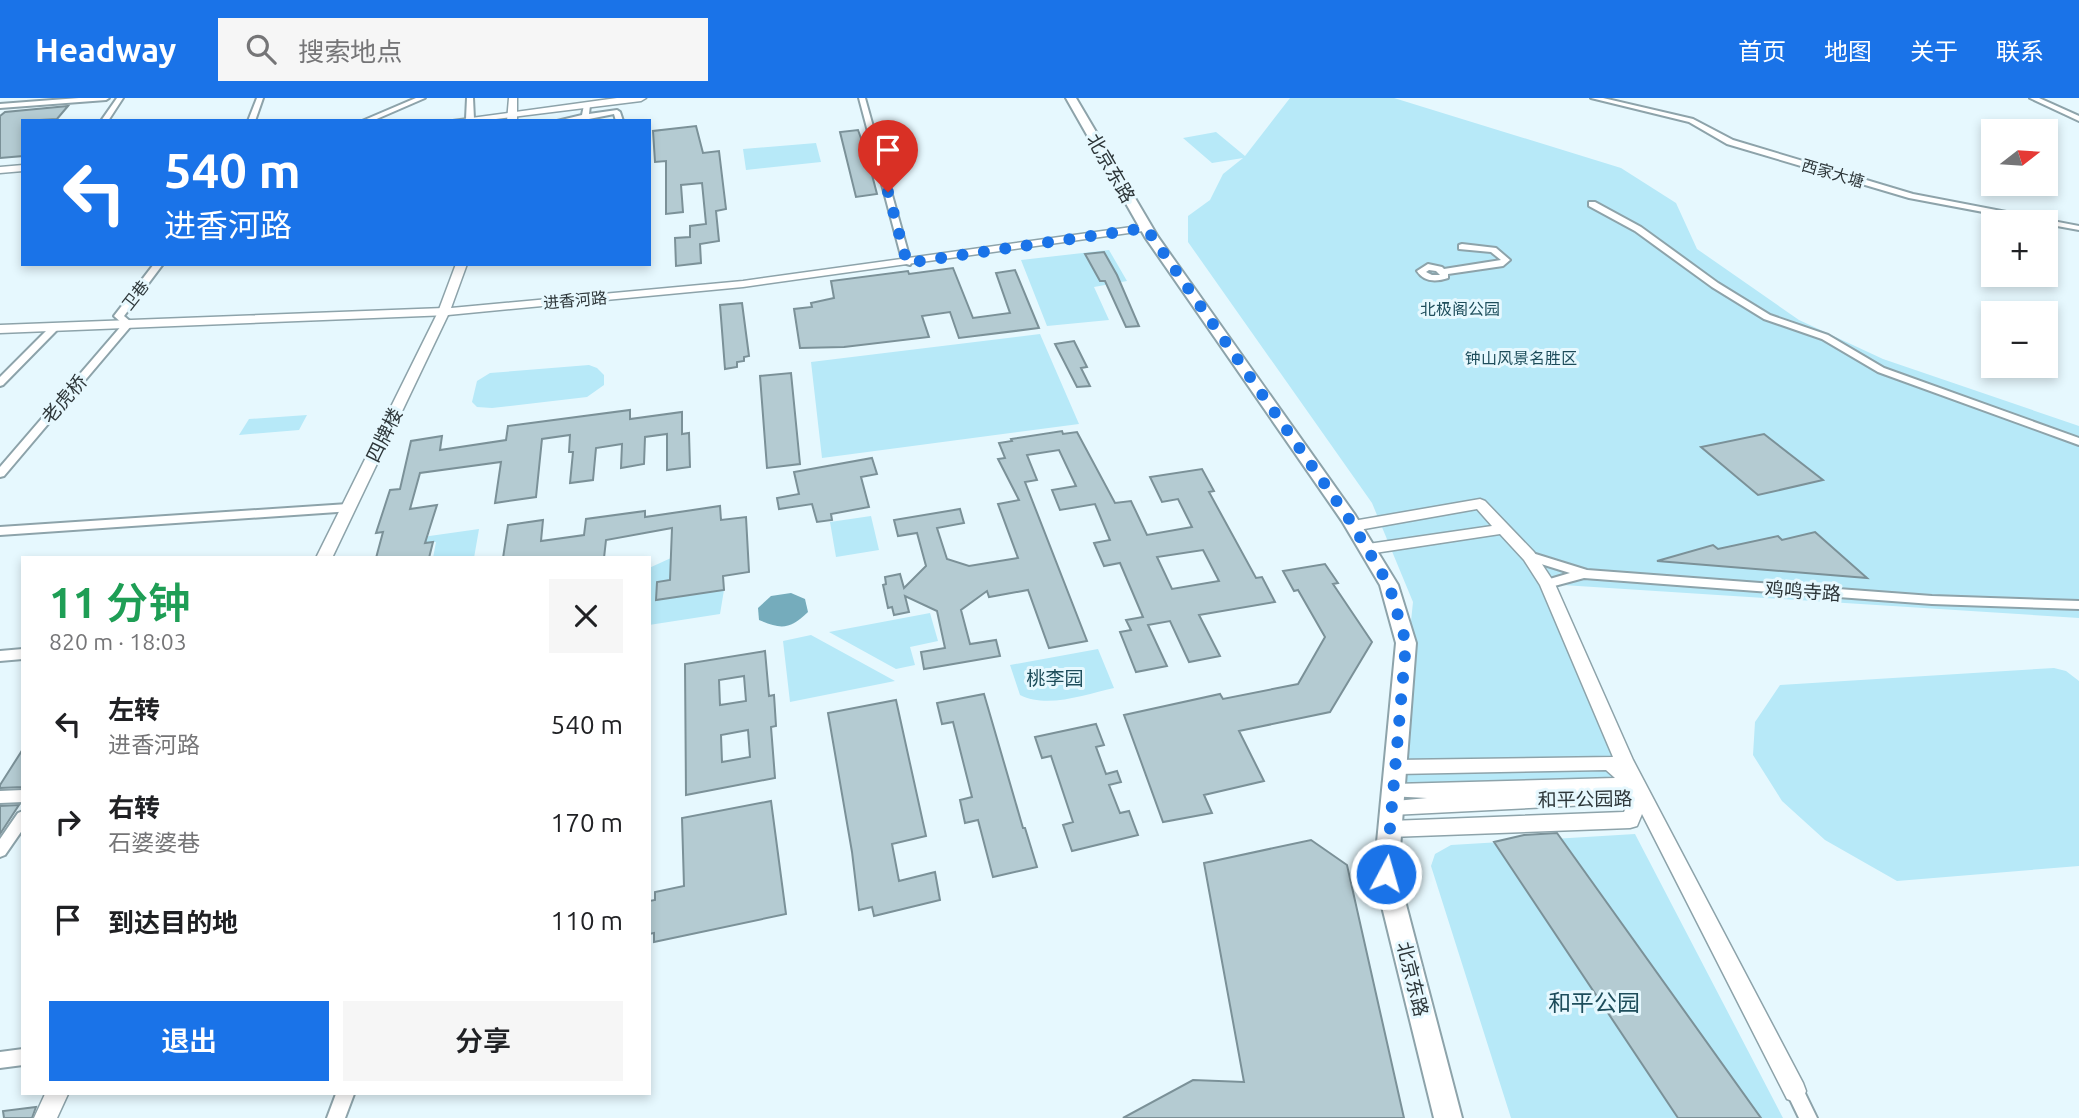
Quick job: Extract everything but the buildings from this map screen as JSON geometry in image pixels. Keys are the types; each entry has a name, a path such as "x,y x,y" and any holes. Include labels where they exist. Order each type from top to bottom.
{"main road":[{"path":"470,119 513,117 641,98"},
{"name":"北京东路","path":"1070,98 1146,228 1353,526 1389,585 1406,643 1386,874 1448,1118"},
{"path":"0,170 21,168"},
{"name":"进香河路","path":"0,329 444,312"}],"street":[{"path":"0,106 106,98"},
{"path":"105,119 120,98"},
{"path":"252,119 260,98"},
{"path":"370,119 422,98"},
{"path":"470,98 470,119"},
{"path":"513,98 513,117"},
{"path":"862,98 907,263"},
{"name":"西家大塘","path":"1594,98 1641,104 1692,120 1730,142 1912,196 2079,228"},
{"path":"2032,98 2079,119"},
{"path":"587,105 585,119 617,112 619,119"},
{"path":"1592,204 1638,229 1715,285 1767,317 1825,337 1881,370 2079,442"},
{"name":"进香河路","path":"444,312 743,284 1146,228"},
{"path":"1444,272 1503,263 1506,260 1493,250 1462,247"},
{"name":"卫巷","path":"128,324 119,316 157,266"},
{"name":"四牌楼","path":"325,556 444,312 461,266"},
{"name":"老虎桥","path":"1,472 128,324"},
{"path":"0,383 54,327"},
{"path":"1353,526 1480,503 1529,556 1547,584 1638,790 1808,1118"},
{"path":"0,531 348,508"},
{"path":"1368,549 1504,529"},
{"name":"鸡鸣寺路","path":"1529,556 1586,574 1932,600 2079,605"},
{"path":"1547,584 1586,574"},
{"path":"0,656 21,654"},
{"name":"和平公园路","path":"1638,790 1630,820 1393,798 1638,790"},
{"path":"0,797 21,796"},
{"path":"0,852 21,820"},
{"path":"0,1060 21,1057"},
{"path":"45,1118 56,1095"},
{"path":"336,1118 345,1095"}],"green space":[{"name":"钟山风景名胜区","path":"1290,98 1394,98 1621,168 1676,203 1697,249 1799,320 1883,359 2079,426 2079,618 1547,584 1636,785 1392,807 1413,602 1372,503 1188,242 1188,216 1210,200 1223,174 1243,158 1212,163 1183,138 1216,132 1245,156"},
{"path":"816,143 821,162 746,170 743,149"},
{"path":"1109,250 1127,281 1094,287 1109,320 1047,326 1021,260"},
{"path":"1040,334 1079,424 822,458 811,362"},
{"path":"589,365 604,375 604,385 587,397 492,408 477,407 472,402 477,381 490,373"},
{"path":"307,415 299,430 239,435 249,419"},
{"path":"871,516 879,550 836,557 830,522"},
{"path":"479,529 474,556 433,556 436,542 378,550 380,543"},
{"path":"671,558 670,580 657,582 657,600 724,590 720,614 651,625 651,567"},
{"path":"930,613 938,641 910,647 915,665 896,669 829,632"},
{"path":"811,635 895,681 790,702 783,641"},
{"name":"桃李园","path":"1098,649 1114,688 1055,701 1020,695 1010,665"},
{"path":"2054,668 2066,671 2079,681 2079,866 1897,881 1825,840 1782,801 1753,755 1755,722 1780,685"},
{"name":"和平公园","path":"1635,834 1783,1118 1511,1118 1431,866 1435,854 1451,845"}],"shaded area":[{"path":"791,593 805,599 808,612 802,618 785,626 759,620 758,608 771,596"}],"route":[{"path":"888,192 907,263 1146,228 1349,519 1389,585 1406,643 1386,874"}],"park label":[{"name":"北极阁公园","path":"1460,309"}]}
